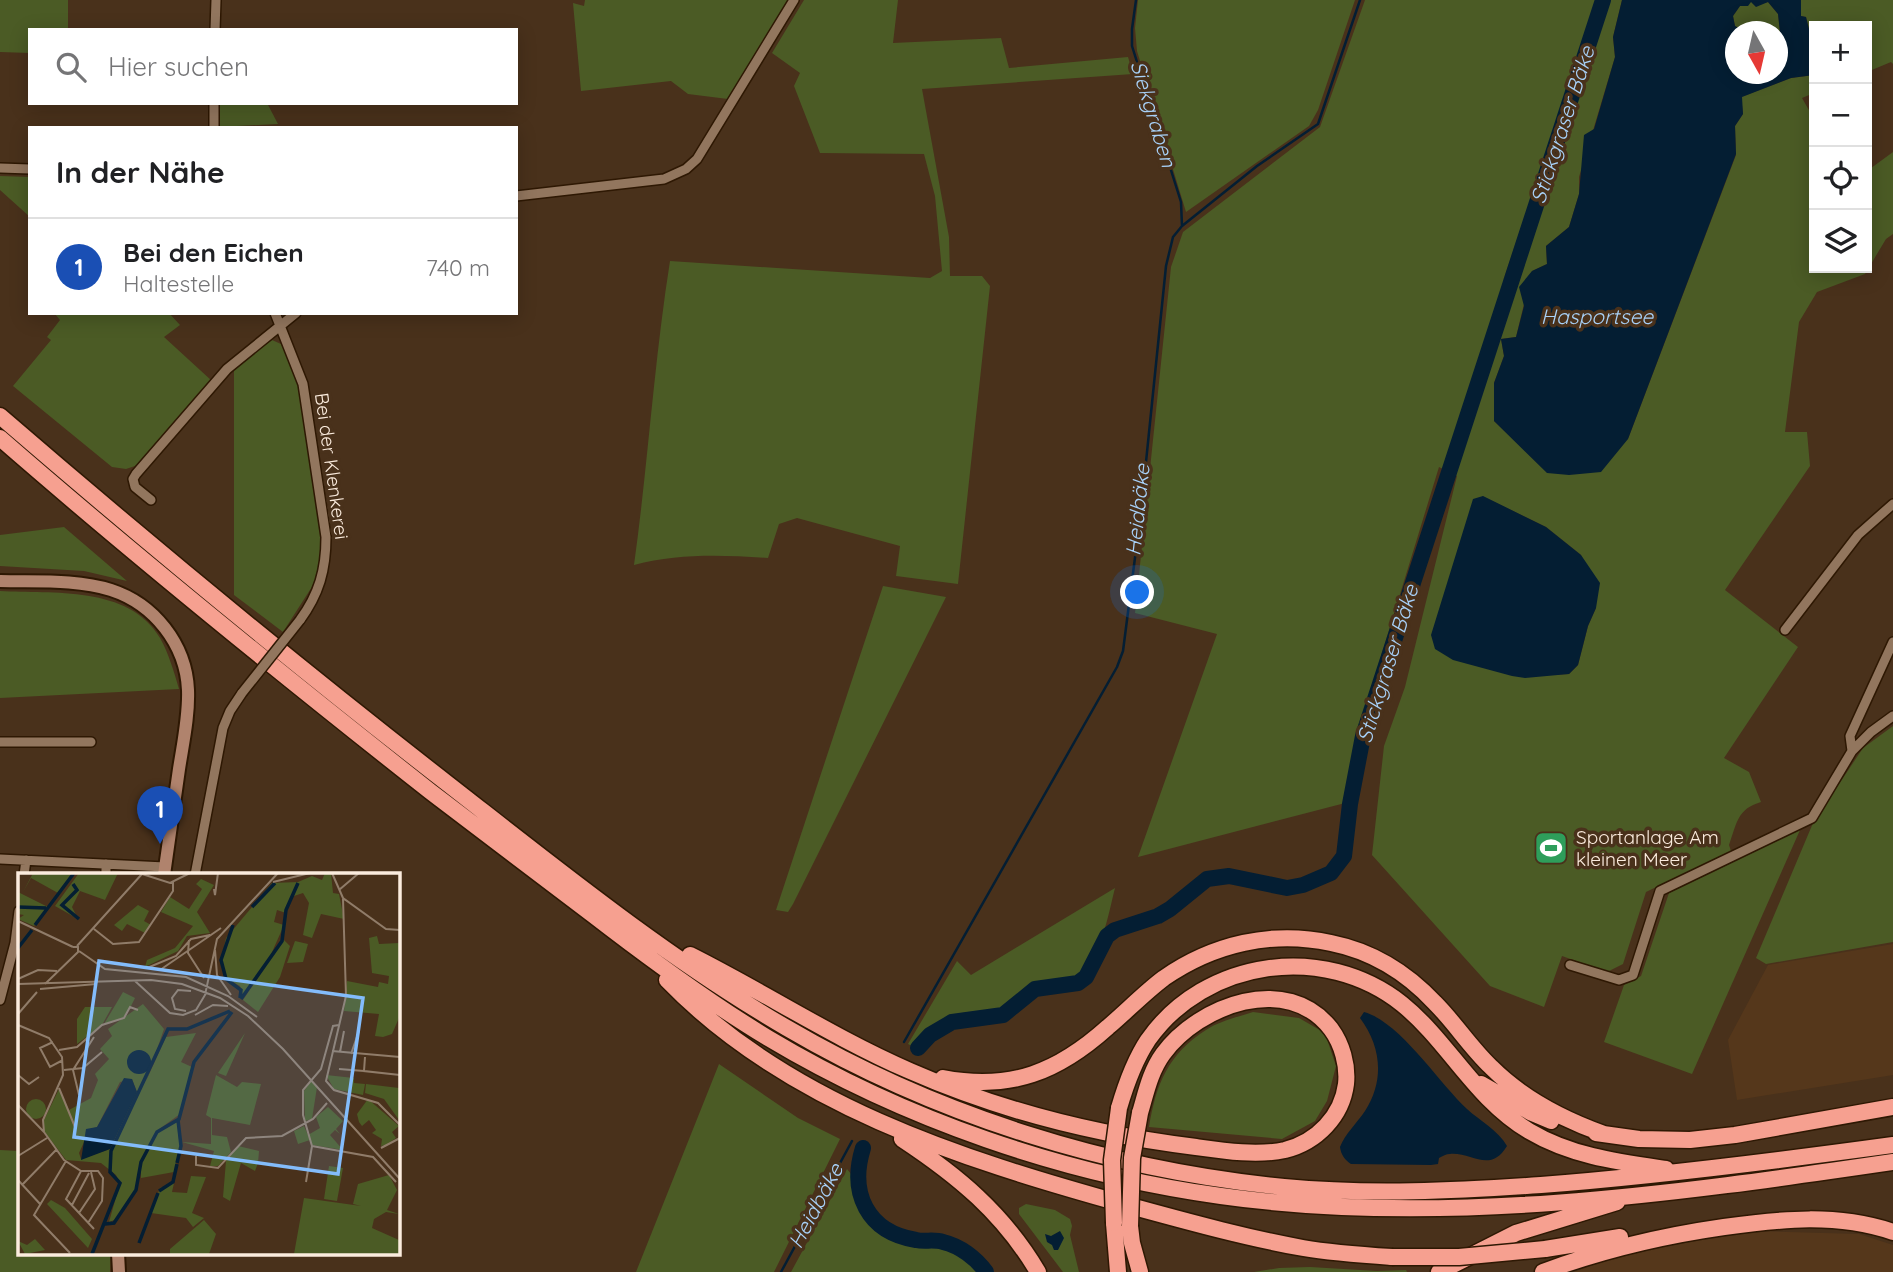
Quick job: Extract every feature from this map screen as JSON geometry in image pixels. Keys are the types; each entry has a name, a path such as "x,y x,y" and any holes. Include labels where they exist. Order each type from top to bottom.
{"highway":[{"path":"0,416 285,655 407,752 644,932 739,999 786,1027 880,1076 967,1113 1088,1152 1220,1179 1287,1187 1364,1191 1508,1187 1689,1172 1893,1144"},
{"path":"0,438 274,668 639,951 726,1012 774,1041 872,1092 979,1136 1086,1169 1217,1196 1283,1204 1356,1208 1506,1205 1639,1195 1893,1162"},
{"path":"644,932 724,972 826,1030 907,1070 998,1106 1090,1130 1156,1143 1262,1152 1286,1150 1311,1140 1329,1124 1340,1105 1346,1083 1345,1059 1337,1037 1325,1021 1309,1008 1287,1000 1262,998 1236,1003 1182,1033 1163,1054 1150,1076 1140,1113 1132,1158 1122,1225 1118,1272"},
{"path":"907,1070 970,1082 1009,1081 1032,1075 1056,1065 1084,1047 1162,980 1204,955 1250,941 1304,939 1346,946 1396,970 1436,1004 1478,1054 1506,1081 1559,1116 1604,1134"},
{"path":"639,951 688,1002 721,1029 796,1078 871,1118 969,1187 999,1217 1024,1248 1038,1272"},
{"path":"1140,1272 1132,1243 1122,1225 1113,1146 1119,1108 1135,1062 1148,1040 1182,1004 1224,979 1275,966 1297,965 1341,972 1384,991 1424,1024 1464,1074 1510,1118 1566,1149 1612,1161 1689,1172"},
{"path":"1464,1074 1548,1120 1604,1134 1639,1139 1690,1140 1735,1135 1893,1107"},
{"path":"871,1118 994,1165 1133,1207 1293,1246 1392,1257 1458,1257 1545,1249 1619,1237 1692,1232"},
{"path":"1439,1272 1516,1233 1639,1195"},
{"path":"1543,1272 1596,1253 1656,1238 1785,1219 1845,1220 1893,1233"}],"street":[{"path":"215,28 216,0"},
{"path":"518,196 664,179 686,169 696,159 794,0"},
{"path":"214,105 214,126"},
{"path":"0,168 28,169"},
{"name":"Bei der Klenkerei","path":"195,873 223,728 230,710 312,604 326,563 326,537 303,384 276,315"},
{"path":"151,500 135,487 132,479 227,369 293,315"},
{"path":"1785,630 1858,535 1893,504"},
{"path":"0,581 94,586 111,590 146,609 166,629 178,649 185,671 188,706 165,871 106,864 0,859"},
{"path":"1852,751 1850,736 1893,642"},
{"path":"1570,965 1619,980 1633,975 1660,891 1812,818 1852,751 1871,732 1893,716"},
{"path":"0,742 91,742"},
{"path":"24,873 26,860"},
{"path":"106,864 106,873"},
{"path":"0,1000 15,943 18,919"},
{"path":"118,1254 119,1272"}],"shaded area":[{"path":"1893,944 1893,1075 1737,1100 1728,1040 1768,965"},
{"path":"1750,1231 1859,1234 1893,1245 1893,1272 1574,1272 1631,1251"}],"green space":[{"path":"0,0 68,0 68,28 28,28 28,53 0,52"},
{"path":"585,0 789,0 728,99 688,94 671,81 581,91 573,3 584,6"},
{"path":"804,0 898,0 893,43 1001,38 1009,68 1128,57 1133,74 922,89 949,237 950,276 982,276 990,286 958,584 896,576 900,546 797,518 779,524 768,558 684,557 634,565 670,261 930,278 942,271 935,196 924,154 820,153 794,86 800,73 772,53"},
{"path":"1138,0 1355,0 1318,110 1309,126 1186,212 1137,51 1135,28"},
{"path":"1365,0 1598,0 1503,281 1580,94 1610,0 1622,0 1613,37 1615,57 1579,177 1579,194 1569,227 1546,246 1547,264 1532,271 1516,337 1501,339 1504,356 1494,383 1494,421 1548,473 1628,439 1736,155 1735,126 1743,114 1741,97 1775,84 1788,84 1788,79 1791,78 1809,76 1809,95 1802,98 1809,110 1809,273 1866,273 1817,292 1799,322 1785,432 1807,432 1810,466 1725,590 1798,647 1724,758 1749,772 1761,802 1742,813 1729,845 1731,851 1646,892 1623,964 1607,972 1562,956 1544,1007 1490,986 1372,855 1384,746 1405,687 1457,476 1439,467 1355,741 1349,802 1138,857 1217,634 1135,613 1171,267 1183,232 1320,127","holes":["1482,496 1546,527 1581,555 1596,608 1588,626 1578,665 1569,674 1547,675"]},
{"path":"1801,0 1893,0 1893,64 1891,62 1872,70 1872,21 1809,21 1809,29 1806,17 1801,16"},
{"path":"1751,1 1760,4 1768,2 1778,14 1779,21 1734,21 1733,16 1740,6"},
{"path":"218,105 268,105 278,124 238,126 218,126"},
{"path":"1893,152 1893,234 1886,239 1872,262 1872,167"},
{"path":"0,176 28,177 28,215 0,190"},
{"path":"56,315 171,315 180,325 164,337 212,381 138,465 126,469 112,467 13,386 51,340 47,337 60,320"},
{"path":"272,340 281,344 298,378 321,530 322,555 317,579 283,632 234,595 234,367"},
{"path":"64,527 127,581 84,571 0,566 0,535"},
{"path":"883,586 946,597 793,904 788,912 776,910"},
{"path":"0,591 88,596 129,609 146,621 160,638 179,689 0,698"},
{"path":"1893,726 1893,942 1766,964 1756,958 1813,823 1863,748"},
{"path":"1800,830 1692,1074 1604,1042 1624,985 1641,976 1669,893"},
{"path":"1115,888 1099,945 1082,974 1068,981 1035,987 995,1012 955,1015 935,1026 914,1047 908,1044 957,961 971,975"},
{"path":"1253,1012 1299,1018 1325,1033 1336,1066 1327,1101 1315,1121 1282,1139 1149,1127 1160,1084 1182,1049 1211,1027"},
{"path":"719,1064 798,1118 840,1139 774,1272 636,1272"},
{"path":"0,1150 18,1151 18,1254 111,1254 110,1272 0,1272"},
{"path":"847,1169 856,1185 866,1220 872,1228 889,1237 953,1252 977,1272 791,1272"},
{"path":"1026,1204 1055,1210 1070,1219 1070,1235 1079,1272 1063,1272 1019,1214 1019,1208"},
{"path":"1310,1267 1406,1270 1407,1272 1254,1272"}],"water":[{"name":"Hasportsee","path":"1622,0 1801,0 1801,16 1806,17 1809,29 1809,76 1788,79 1788,21 1779,21 1778,14 1768,2 1756,7 1751,2 1748,6 1740,6 1733,16 1734,21 1725,21 1725,84 1776,84 1742,97 1743,114 1735,126 1736,154 1628,439 1601,472 1569,475 1547,473 1494,421 1494,383 1504,356 1501,339 1516,337 1524,306 1519,287 1532,271 1547,264 1546,246 1569,227 1579,194 1584,135 1594,129 1615,57 1613,37"},
{"path":"1483,496 1546,527 1581,555 1600,583 1596,608 1588,626 1578,665 1569,674 1525,678 1512,676 1453,660 1435,649 1431,635 1473,499"},
{"path":"1364,1012 1378,1018 1405,1040 1456,1098 1499,1135 1507,1146 1501,1154 1494,1159 1480,1160 1449,1154 1439,1158 1438,1164 1431,1165 1351,1164 1345,1159 1340,1147 1365,1111 1376,1087 1378,1075 1376,1052 1360,1018"},
{"path":"1060,1231 1064,1238 1058,1250 1054,1250 1047,1242 1045,1234 1051,1236"}],"waterway":[{"name":"Siekgraben","path":"1136,0 1132,46 1181,202 1182,226"},
{"name":"Heidbäke","path":"904,1042 1117,667 1123,651 1141,511 1166,266 1173,237 1182,226 1257,166 1318,124 1360,0"},
{"name":"Stickgraser Bäke","path":"918,1048 930,1035 952,1022 1003,1015 1035,989 1078,983 1086,977 1107,936 1115,930 1158,916 1207,879 1229,876 1287,888 1303,885 1331,873 1344,856 1350,804 1363,736 1603,0"},
{"name":"Heidbäke","path":"781,1272 852,1141"},
{"name":"Stickgraser Bäke","path":"863,1148 858,1180 866,1208 874,1219 899,1236 919,1241 940,1241 955,1246 972,1257 986,1272"}],"place":[{"name":"Bei den Eichen","path":"160,844"},
{"name":"Sportanlage Am kleinen Meer","path":"1551,848"}]}
